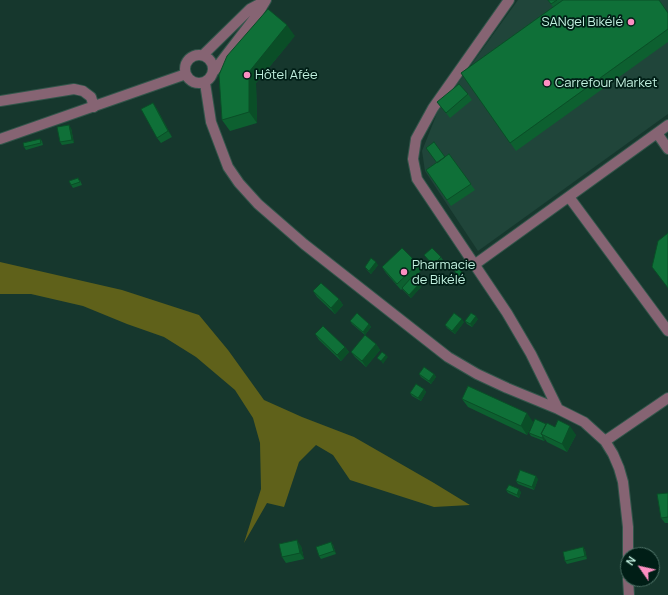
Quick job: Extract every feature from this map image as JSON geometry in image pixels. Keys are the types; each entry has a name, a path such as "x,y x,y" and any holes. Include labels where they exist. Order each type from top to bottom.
{"street":[{"path":"509,0 433,108 416,139 413,159 417,179 507,313 531,354 558,409"},
{"path":"265,1 257,15 212,75 205,82 195,83 191,81 186,74 185,68 189,59 193,56 203,55 250,9 265,1"},
{"path":"203,55 211,61 214,71"},
{"path":"0,139 186,74"},
{"path":"205,82 211,122 228,167 239,183 258,204 304,244 448,357 477,374 558,409 584,422 605,441 613,454 623,482 628,527 628,547"},
{"path":"0,101 74,89 83,91 91,97 94,107"},
{"path":"474,265 668,125"},
{"path":"657,133 668,149"},
{"path":"569,197 668,331"},
{"path":"605,441 668,398"}],"shaded area":[{"path":"518,0 668,0 668,114 478,251 425,171 422,151 438,111"},
{"path":"0,262 122,290 199,315 228,350 264,400 302,417 354,437 470,505 434,507 350,480 333,455 316,445 299,462 284,507 267,503 244,543 261,489 260,443 253,418 235,390 196,357 164,337 83,306 31,294 0,294"}],"building":[{"path":"548,0 557,0 551,4"},
{"path":"563,0 659,0 668,13 668,29 510,143 461,73"},
{"path":"268,9 287,25 249,72 249,112 222,120 219,75 227,56"},
{"path":"459,84 468,94 446,113 437,102"},
{"path":"153,103 168,131 157,138 141,109"},
{"path":"69,125 72,140 60,142 57,127"},
{"path":"40,139 41,143 24,147 23,143"},
{"path":"434,142 445,157 437,163 426,148"},
{"path":"449,154 471,184 447,200 426,170"},
{"path":"78,178 80,182 71,185 69,181"},
{"path":"668,233 668,288 652,267 658,241"},
{"name":"Pharmacie de Bikélé","path":"402,248 418,264 397,284 382,267"},
{"path":"432,248 441,257 433,265 424,255"},
{"path":"371,258 376,262 369,271 365,267"},
{"path":"454,261 465,277 460,280 450,263"},
{"path":"411,278 419,284 409,295 402,288"},
{"path":"321,283 339,299 331,308 313,291"},
{"path":"357,313 369,324 363,332 350,321"},
{"path":"454,313 462,319 452,331 445,325"},
{"path":"471,313 476,316 470,324 465,321"},
{"path":"323,326 345,347 337,355 315,334"},
{"path":"365,335 376,344 362,361 351,352"},
{"path":"382,352 386,355 381,361 377,358"},
{"path":"424,367 434,374 429,381 419,374"},
{"path":"416,384 424,389 418,398 410,393"},
{"path":"468,386 527,413 521,426 462,399"},
{"path":"535,419 546,424 541,434 543,436 542,438 529,433"},
{"path":"558,420 570,426 562,444 541,434 547,423 555,427"},
{"path":"520,470 536,476 532,487 516,481"},
{"path":"509,485 519,489 517,495 506,490"},
{"path":"668,493 668,517 661,518 657,494"},
{"path":"297,540 300,553 282,557 279,544"},
{"path":"331,542 334,551 319,556 316,547"},
{"path":"583,547 585,556 565,561 563,552"}],"place":[{"name":"SANgel Bikélé","path":"631,22"},
{"name":"Hôtel Afée","path":"247,75"},
{"name":"Carrefour Market","path":"547,83"},
{"name":"Pharmacie de Bikélé","path":"404,272"}]}
